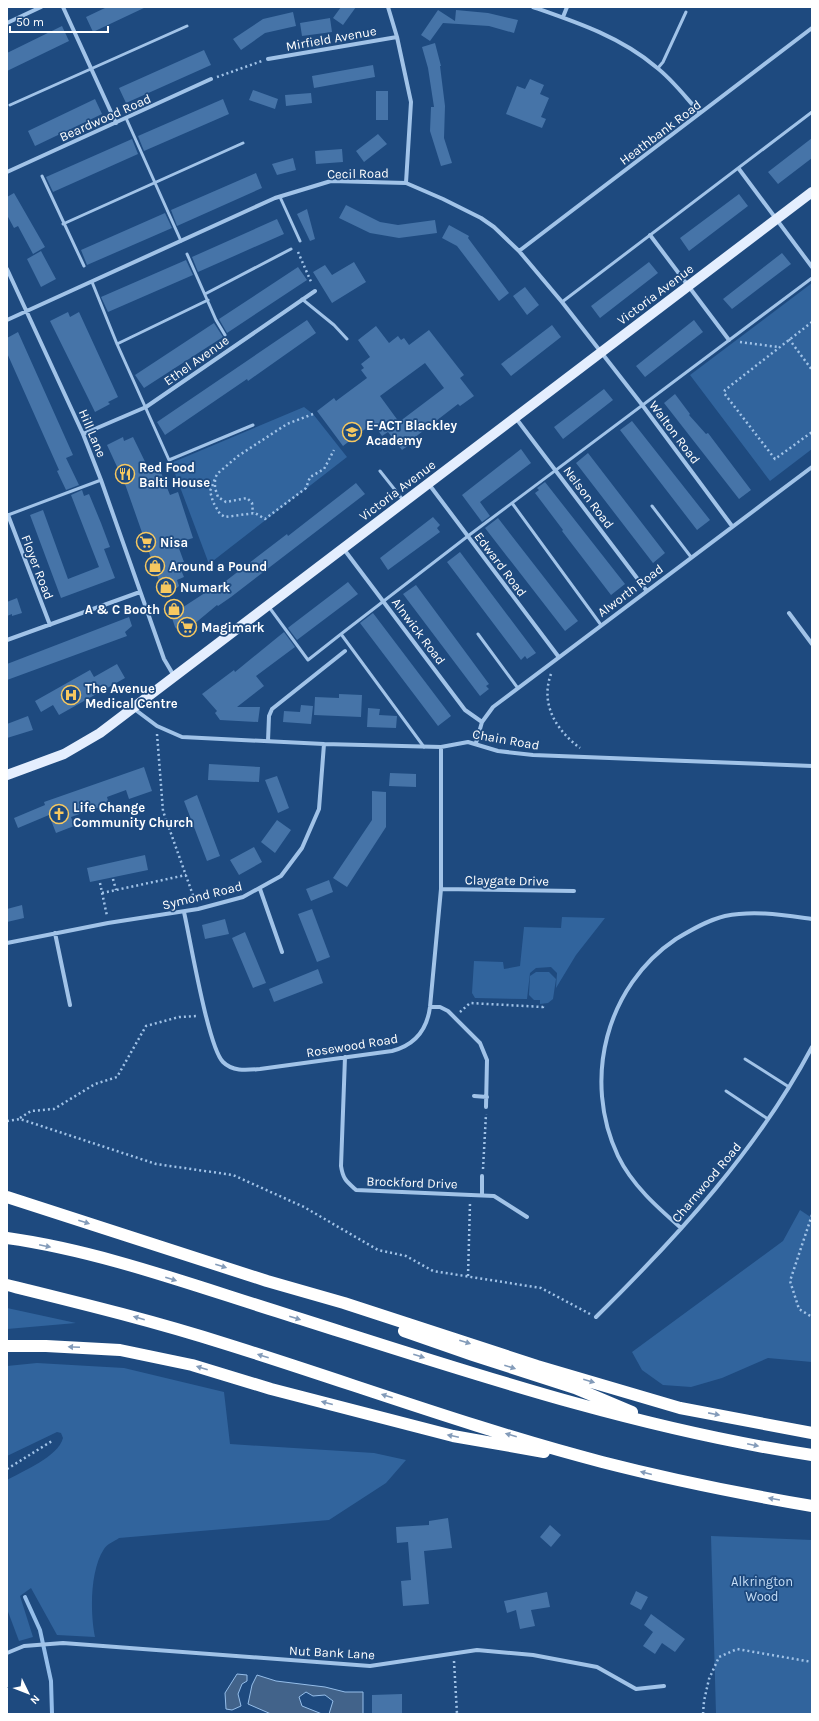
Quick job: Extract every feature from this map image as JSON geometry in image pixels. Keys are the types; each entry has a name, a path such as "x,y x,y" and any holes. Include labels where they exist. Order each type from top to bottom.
{"highway":[{"path":"7,1197 267,1281 473,1355 575,1388 673,1429"},
{"path":"7,1238 110,1259 548,1396 673,1429 765,1448 812,1455"},
{"path":"267,1281 344,1303 537,1366 680,1408 812,1433"},
{"path":"7,1284 117,1312 224,1343 477,1426 602,1462 710,1488 812,1506"},
{"path":"7,1346 46,1346 120,1350 192,1365 271,1389 453,1436 602,1462"}],"main road":[{"name":"Victoria Avenue","path":"7,775 64,754 100,733 515,416 812,192"}],"street":[{"path":"7,23 41,7"},
{"path":"63,7 116,123"},
{"path":"388,7 397,37 411,102 406,183"},
{"path":"533,7 629,46 658,68 700,113"},
{"path":"563,18 567,7"},
{"name":"Heathbank Road","path":"519,251 812,28"},
{"name":"Mirfield Avenue","path":"268,59 397,37"},
{"name":"Beardwood Road","path":"7,172 211,80"},
{"path":"739,169 812,267"},
{"name":"Cecil Road","path":"7,320 280,197 331,181 406,183 443,198 481,218 494,227 519,251 601,351"},
{"path":"650,235 729,340"},
{"name":"Hill Lane","path":"7,269 83,434 102,480 164,659 174,676"},
{"name":"Ethel Avenue","path":"83,434 146,407 315,291"},
{"name":"Walton Road","path":"601,351 732,526"},
{"name":"Nelson Road","path":"515,416 646,590"},
{"name":"Alworth Road","path":"476,743 482,722 493,707 517,687 812,467"},
{"name":"Edward Road","path":"428,483 558,656"},
{"name":"Floyer Road","path":"8,515 50,625"},
{"name":"Alnwick Road","path":"343,548 465,710 482,722"},
{"path":"7,640 140,592"},
{"path":"789,613 812,644"},
{"path":"268,741 269,716 272,709 345,650"},
{"name":"Chain Road","path":"132,708 157,726 182,737 324,744 441,747 468,742 476,743 498,751 533,756 812,766"},
{"name":"Symond Road","path":"7,943 108,923 198,909 243,897 280,876 302,848 319,809 324,744"},
{"name":"Rosewood Road","path":"184,912 212,1041 222,1062 235,1069 260,1069 392,1051 410,1044 423,1030 428,1020 430,1007 441,889 441,747"},
{"path":"260,888 282,952"},
{"name":"Claygate Drive","path":"441,889 574,891"},
{"path":"681,1228 636,1184 618,1157 610,1135 601,1093 601,1059 607,1031 626,990 643,967 670,944 700,926 724,916 750,912 812,918"},
{"path":"55,933 70,1004"},
{"path":"430,1007 440,1007 448,1011 480,1043 487,1060 486,1107"},
{"name":"Charnwood Road","path":"596,1317 644,1269 725,1178 768,1119 789,1087 812,1047"},
{"name":"Brockford Drive","path":"344,1058 341,1166 343,1177 356,1190 494,1196 527,1217"},
{"path":"474,1096 487,1096"},
{"path":"482,1176 482,1195"},
{"name":"Nut Bank Lane","path":"7,1653 24,1646 63,1643 370,1666 477,1650 533,1655 597,1668 636,1689 664,1686"}],"lane":[{"path":"658,68 664,62 686,12"},
{"path":"10,105 187,26"},
{"path":"562,302 739,169 812,112"},
{"path":"126,118 181,241"},
{"path":"63,224 243,143"},
{"path":"42,176 63,224 84,266"},
{"path":"280,197 300,241"},
{"path":"205,294 291,249"},
{"path":"187,254 225,335"},
{"path":"268,606 308,660 468,536 812,278"},
{"path":"92,282 117,344 169,460 253,425"},
{"path":"302,299 334,325 347,339"},
{"path":"117,344 208,300"},
{"path":"380,471 404,501"},
{"path":"8,515 102,480"},
{"path":"512,503 601,624"},
{"path":"652,506 691,557"},
{"path":"341,634 424,746"},
{"path":"478,634 517,687"},
{"path":"745,1060 789,1087"},
{"path":"726,1091 768,1119"}],"path":[{"path":"211,80 268,59"},
{"path":"812,322 725,390 724,396 775,460 812,432"},
{"path":"789,339 812,370"},
{"path":"729,340 779,348"},
{"path":"313,414 287,424 238,456 217,474 210,491 213,502 220,514 225,517 253,513 265,519 306,488 310,477 324,469 334,450"},
{"path":"215,478 214,488 218,497 226,502 247,498 252,503 253,513"},
{"path":"558,656 546,687 547,701 554,720 563,731 573,742 594,758"},
{"path":"157,726 163,811 198,909"},
{"path":"102,893 186,874"},
{"path":"113,879 116,890"},
{"path":"100,883 108,923"},
{"path":"454,1017 470,1003 543,1007 543,1004"},
{"path":"20,1119 31,1111 54,1109 95,1084 117,1077 146,1026 179,1017 206,1015"},
{"path":"482,1176 486,1107"},
{"path":"7,1121 20,1119 156,1164 233,1175 304,1207 378,1250 406,1256 433,1271 541,1288 564,1302 596,1317"},
{"path":"468,1276 471,1194"},
{"path":"812,1215 790,1282 799,1309 812,1317"},
{"path":"7,1469 52,1441"},
{"path":"703,1714 704,1701 709,1679 719,1657 737,1649 812,1662"},
{"path":"454,1653 457,1714"}],"green space":[{"path":"812,283 812,449 770,481 690,375"},
{"path":"304,407 313,414 347,457 209,564 171,463"},
{"path":"562,917 605,918 576,955 556,988 557,973 551,967 536,968 530,973 527,999 475,998 472,993 474,961 503,962 504,969 520,966 524,927 561,928"},
{"path":"536,972 549,972 556,979 553,999 548,1003 540,1004 540,1000 534,1000 529,995 530,976"},
{"path":"800,1210 812,1218 812,1362 768,1358 722,1378 691,1387 663,1385 642,1370 632,1352 783,1241"},
{"path":"7,1308 76,1323 7,1329"},
{"path":"37,1363 124,1368 224,1392 230,1444 374,1453 406,1460 386,1483 329,1520 119,1538 105,1547 96,1568 92,1592 92,1616 95,1637 57,1635 31,1588 20,1596 33,1637 19,1641 7,1609 7,1480 39,1463 47,1457 60,1445 63,1438 61,1433 57,1432 7,1456 7,1366"},
{"name":"Alkrington Wood","path":"711,1536 812,1540 812,1714 716,1714"}],"shaded area":[{"path":"237,1674 247,1675 247,1681 242,1684 238,1694 241,1706 232,1710 226,1709 225,1693"},
{"path":"257,1675 276,1681 325,1687 345,1692 363,1692 363,1714 329,1714 333,1701 325,1695 313,1696 306,1692 299,1697 302,1706 322,1714 271,1714 248,1704 252,1685"}],"building":[{"path":"107,7 146,7 93,32 86,17"},
{"path":"341,7 356,7 343,25 333,18"},
{"path":"438,10 455,21 456,10 488,13 518,20 514,33 489,26 443,23 430,41 421,35"},
{"path":"293,12 296,26 265,33 241,50 233,39 263,19"},
{"path":"330,18 332,32 302,36 300,23"},
{"path":"62,26 69,41 7,71 7,53"},
{"path":"435,43 441,66 445,106 444,138 452,163 441,166 430,131 431,107 434,107 428,68 422,47"},
{"path":"204,50 211,65 126,103 119,88"},
{"path":"373,65 375,77 314,88 312,76"},
{"path":"530,79 544,85 540,94 549,98 541,117 546,119 542,128 506,114 517,86 525,89"},
{"path":"253,90 278,99 275,109 249,100"},
{"path":"376,91 388,91 388,120 376,120"},
{"path":"311,93 312,103 286,106 285,95"},
{"path":"95,99 102,114 35,146 28,131"},
{"path":"223,99 229,114 144,151 138,136"},
{"path":"378,134 387,144 364,162 356,151"},
{"path":"812,138 812,158 778,184 768,172"},
{"path":"132,139 138,154 53,192 46,177"},
{"path":"342,149 343,162 316,164 315,151"},
{"path":"293,158 296,170 277,175 272,164"},
{"path":"256,173 262,188 177,226 171,210"},
{"path":"14,193 45,247 33,254 18,226 14,228 7,215 7,197"},
{"path":"739,194 748,206 689,251 680,238"},
{"path":"346,205 380,222 398,225 435,220 437,233 399,238 370,233 339,218"},
{"path":"307,209 315,239 310,241 297,214"},
{"path":"165,213 172,228 87,265 81,250"},
{"path":"277,219 284,234 198,272 192,257"},
{"path":"449,225 469,236 468,238 509,293 499,301 457,246 442,238"},
{"path":"41,251 56,279 41,287 27,259"},
{"path":"782,253 791,264 732,309 723,299"},
{"path":"186,260 193,275 108,312 101,297"},
{"path":"354,262 366,282 332,303 313,272 325,265 332,275"},
{"path":"649,262 658,273 600,318 591,306"},
{"path":"298,267 307,280 227,333 219,319"},
{"path":"525,287 539,305 527,315 513,296"},
{"path":"68,312 70,317 79,312 118,397 108,402 110,404 95,412 50,321"},
{"path":"307,320 316,333 248,381 247,379 165,435 157,422"},
{"path":"694,320 703,332 645,377 636,366"},
{"path":"214,323 223,337 144,388 135,375"},
{"path":"552,325 561,337 511,376 501,364"},
{"path":"376,326 389,343 398,336 401,340 404,338 409,345 429,330 464,375 460,378 474,396 460,406 458,404 414,438 416,440 402,450 388,432 382,436 373,423 343,446 317,411 334,398 336,401 367,378 361,370 364,368 361,364 370,357 358,340","holes":["425,363 444,388 399,422 380,396"]},
{"path":"18,332 73,455 66,458 79,485 66,490 57,471 59,470 7,353 7,338"},
{"path":"604,389 613,400 563,439 554,427"},
{"path":"675,394 690,414 689,415 706,434 708,433 751,490 739,499 664,403"},
{"path":"632,421 710,520 697,530 620,430"},
{"path":"123,437 124,441 133,437 151,474 160,470 170,495 178,492 193,538 177,543 184,562 178,563 184,577 177,580 179,586 165,598 125,484 107,445"},
{"path":"521,449 531,463 480,502 490,516 482,522 462,495"},
{"path":"588,453 665,553 653,563 576,463"},
{"path":"545,482 625,584 611,595 535,493 539,490 537,488"},
{"path":"356,483 365,494 231,597 218,606 217,605 181,635 175,627 171,615 217,585 218,587 287,534 288,536"},
{"path":"82,490 84,496 89,494 110,547 104,549 115,578 61,598 30,515 43,510 68,579 99,567 71,495"},
{"path":"433,517 440,525 437,528 440,532 388,570 380,558"},
{"path":"498,518 578,621 565,631 485,528"},
{"path":"460,552 536,653 527,659 525,656 521,660 447,562"},
{"path":"348,582 358,594 297,640 288,628"},
{"path":"416,585 489,684 486,686 489,689 480,696 403,594"},
{"path":"17,598 22,613 7,616 7,602"},
{"path":"373,613 451,716 438,726 360,623"},
{"path":"129,617 132,626 125,632 127,636 7,680 7,664"},
{"path":"284,632 295,647 256,676 264,686 237,707 260,707 258,722 220,720 215,713 217,711 202,694 234,670 235,672"},
{"name":"The Avenue Medical Centre","path":"117,664 125,678 59,715 53,705 41,712 35,701 90,670 94,677"},
{"path":"339,694 362,695 361,717 314,715 315,697 339,698"},
{"path":"301,705 313,706 311,724 283,722 284,711 300,712"},
{"path":"368,708 380,709 379,715 397,716 396,728 367,727"},
{"path":"28,716 33,730 7,738 7,724"},
{"path":"209,764 260,767 259,782 208,780"},
{"path":"144,767 152,791 129,799 126,790 107,797 109,804 71,817 74,826 56,833 49,815 18,828 14,818 45,805 44,802"},
{"path":"390,773 416,774 416,787 389,786"},
{"path":"277,776 289,808 278,813 265,780"},
{"path":"372,791 386,792 386,827 347,887 333,878 372,820"},
{"path":"197,795 220,856 207,861 184,801"},
{"path":"277,820 291,830 275,853 261,842"},
{"path":"254,847 262,862 239,875 230,860"},
{"path":"145,855 148,870 90,882 87,868"},
{"path":"329,880 333,892 311,901 306,889"},
{"path":"22,905 24,918 7,922 7,909"},
{"path":"312,909 330,957 317,962 298,914"},
{"path":"225,919 229,934 205,939 202,925"},
{"path":"245,932 266,983 253,988 232,938"},
{"path":"318,969 323,983 274,1002 269,989"},
{"path":"448,1518 452,1548 424,1551 429,1604 403,1606 401,1581 411,1580 408,1542 397,1543 396,1527 429,1525 429,1521"},
{"path":"550,1525 561,1535 551,1547 540,1537"},
{"path":"636,1591 648,1597 641,1610 630,1604"},
{"path":"547,1592 550,1607 531,1610 535,1626 520,1629 516,1610 507,1613 504,1601"},
{"path":"651,1614 685,1639 675,1652 662,1643 655,1654 643,1646 653,1632 644,1625"},
{"path":"402,1694 402,1714 372,1714 372,1695"}],"waterway":[{"path":"25,1597 40,1630 51,1681 52,1714"}],"place":[{"name":"E-ACT Blackley Academy","path":"352,432"},
{"name":"Red Food Balti House","path":"125,474"},
{"name":"Nisa","path":"146,542"},
{"name":"Around a Pound","path":"155,566"},
{"name":"Numark","path":"166,587"},
{"name":"A & C Booth","path":"174,609"},
{"name":"Magimark","path":"187,627"},
{"name":"The Avenue Medical Centre","path":"71,695"},
{"name":"Life Change Community Church","path":"59,814"}]}
